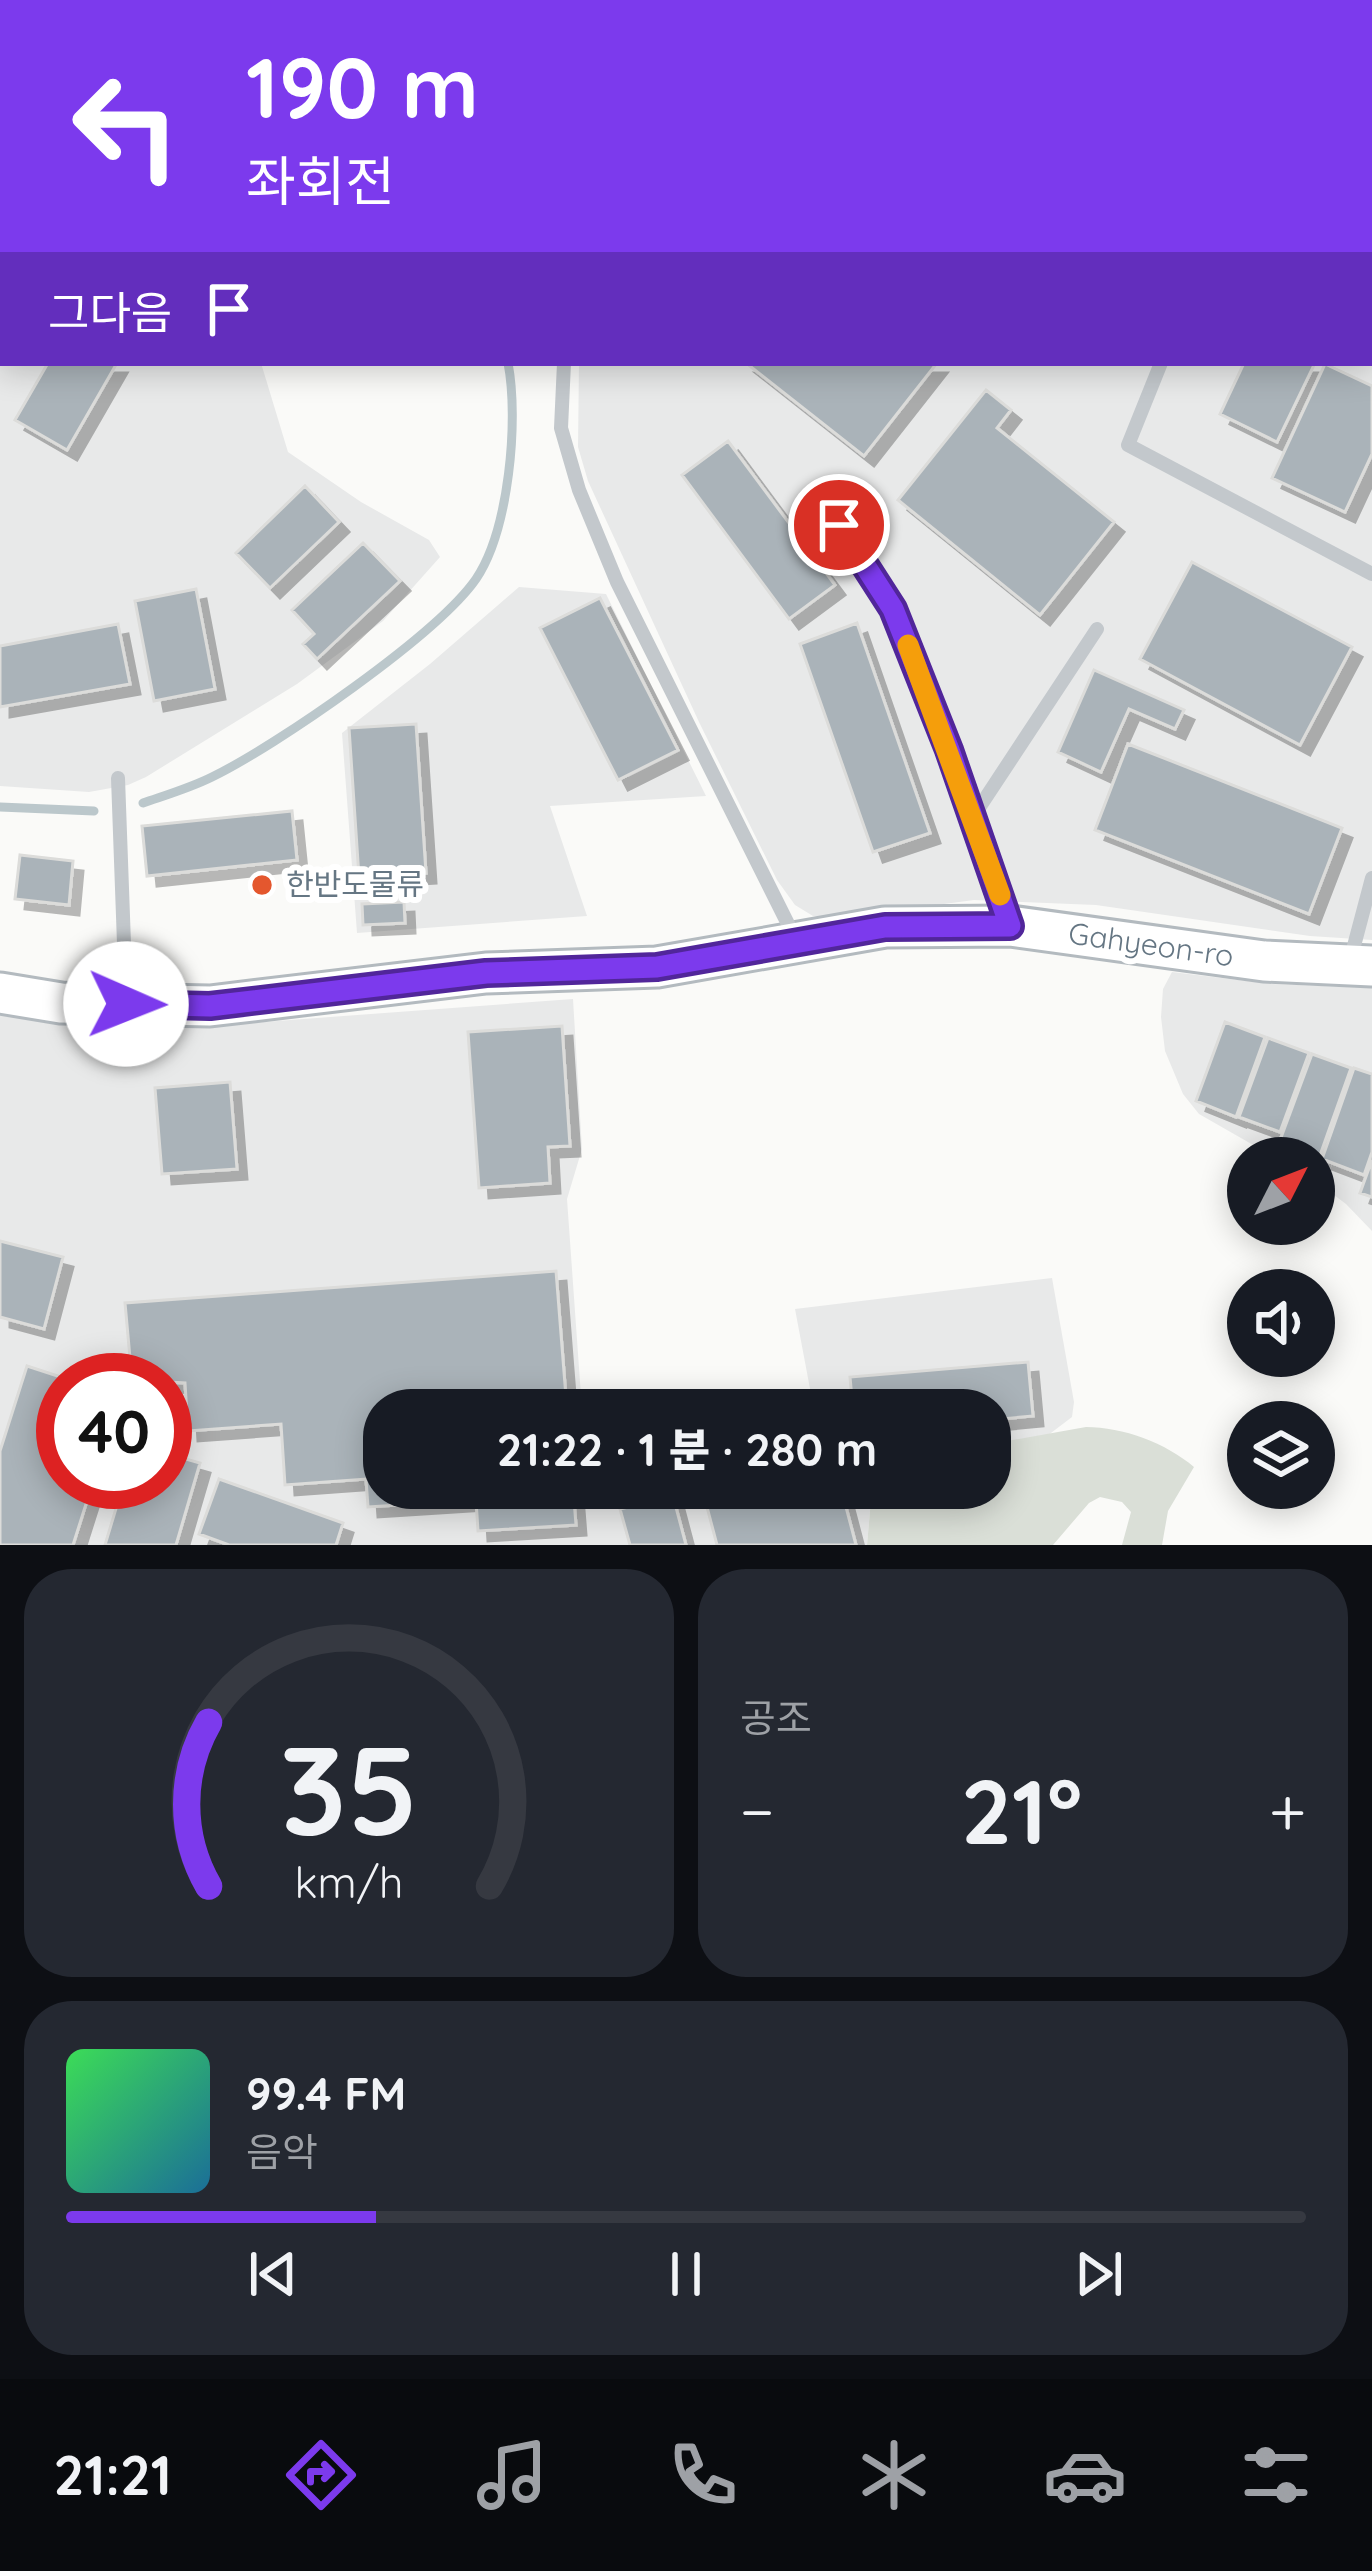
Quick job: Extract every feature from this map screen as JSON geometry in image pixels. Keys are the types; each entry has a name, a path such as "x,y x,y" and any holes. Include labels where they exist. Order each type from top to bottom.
{"street":[{"name":"Gahyeon-ro","path":"0,993 61,1004 210,1006 486,973 657,967 885,927 1010,926 1264,961 1360,966"}],"lane":[{"path":"564,366 561,428 579,490 617,581 797,943"},
{"path":"1160,366 1128,445 1372,574"},
{"path":"839,525 893,609 1010,926"},
{"path":"973,817 1097,629"},
{"path":"118,778 126,1004"},
{"path":"1360,966 1372,878"}],"shaded area":[{"path":"0,366 262,366 288,452 361,502 429,540 440,557 383,621 297,684 146,777 89,792 0,786"},
{"path":"579,366 1372,366 1372,940 1310,936 1096,905 974,900 832,919 813,916 795,905 777,880 699,722 588,481 578,447"},
{"path":"519,587 606,594 706,796 550,806 587,916 357,933 342,733"},
{"path":"1172,972 1273,984 1372,988 1372,1231 1335,1196 1335,1137 1239,1137 1199,1114 1183,1094 1165,1051 1163,989"},
{"path":"573,999 582,1149 567,1199 581,1389 363,1389 363,1509 870,1509 867,1545 0,1545 0,1014 141,1031"},
{"path":"1052,1278 1074,1402 1072,1417 1047,1436 1011,1441 1011,1389 810,1389 795,1309"},
{"path":"1086,1427 1115,1430 1171,1451 1194,1467 1168,1511 1162,1545 1122,1545 1131,1512 1122,1502 1100,1497 1089,1503 1053,1545 867,1545 870,1509 1011,1509 1011,1440"}],"building":[{"path":"46,366 115,366 67,450 15,420"},
{"path":"750,366 935,366 864,456"},
{"path":"1243,366 1314,366 1277,442 1220,414"},
{"path":"1324,366 1372,386 1372,454 1345,512 1272,478"},
{"path":"986,390 1011,410 997,428 1114,522 1040,615 898,500"},
{"path":"728,441 835,585 789,619 682,475"},
{"path":"305,486 339,522 270,588 236,553"},
{"path":"363,543 400,581 317,659 303,644 314,634 292,610"},
{"path":"1192,562 1352,647 1300,745 1140,659"},
{"path":"196,589 215,689 154,701 135,601"},
{"path":"600,598 678,750 618,780 540,628"},
{"path":"857,623 930,833 873,852 800,644"},
{"path":"118,624 130,684 0,707 0,646"},
{"path":"1094,670 1184,710 1175,729 1129,709 1101,772 1058,752"},
{"path":"416,724 426,873 359,877 349,728"},
{"path":"1128,744 1342,828 1309,914 1095,830"},
{"path":"292,811 297,860 147,876 142,826"},
{"path":"20,855 73,861 69,905 15,899"},
{"path":"404,902 405,923 363,925 362,904"},
{"path":"1225,1022 1265,1037 1236,1117 1196,1101"},
{"path":"562,1026 570,1146 548,1147 550,1183 479,1188 468,1032"},
{"path":"1268,1038 1309,1053 1280,1132 1239,1117"},
{"path":"1312,1054 1351,1068 1326,1137 1281,1137"},
{"path":"1354,1068 1372,1074 1372,1152 1364,1175 1335,1164 1335,1137 1330,1137"},
{"path":"230,1082 237,1169 162,1174 155,1088"},
{"path":"1372,1160 1372,1197 1360,1193"},
{"path":"0,1241 63,1257 44,1329 0,1317"},
{"path":"556,1271 565,1389 363,1389 363,1479 285,1485 281,1424 192,1431 192,1353 130,1353 125,1303"},
{"path":"1028,1362 1033,1416 1011,1418 1011,1389 851,1389 850,1377"},
{"path":"27,1366 36,1369 36,1509 84,1509 73,1545 0,1545 0,1451"},
{"path":"192,1461 200,1463 192,1490"},
{"path":"219,1479 343,1523 336,1545 229,1545 199,1534"},
{"path":"116,1509 187,1509 176,1545 105,1545"},
{"path":"477,1509 575,1509 576,1525 478,1531"},
{"path":"620,1509 676,1509 686,1545 630,1545"},
{"path":"708,1509 847,1509 856,1545 717,1545"}],"waterway":[{"path":"143,803 212,777 313,715 427,629 476,579 504,504 512,414 508,366"},
{"path":"0,807 94,811"}],"slow traffic":[{"path":"908,645 1000,895"}],"place":[{"name":"한반도물류","path":"262,885"}],"route":[{"path":"126,1004 210,1006 486,973 657,967 885,927 1010,926 949,750 893,609 839,525"}]}
